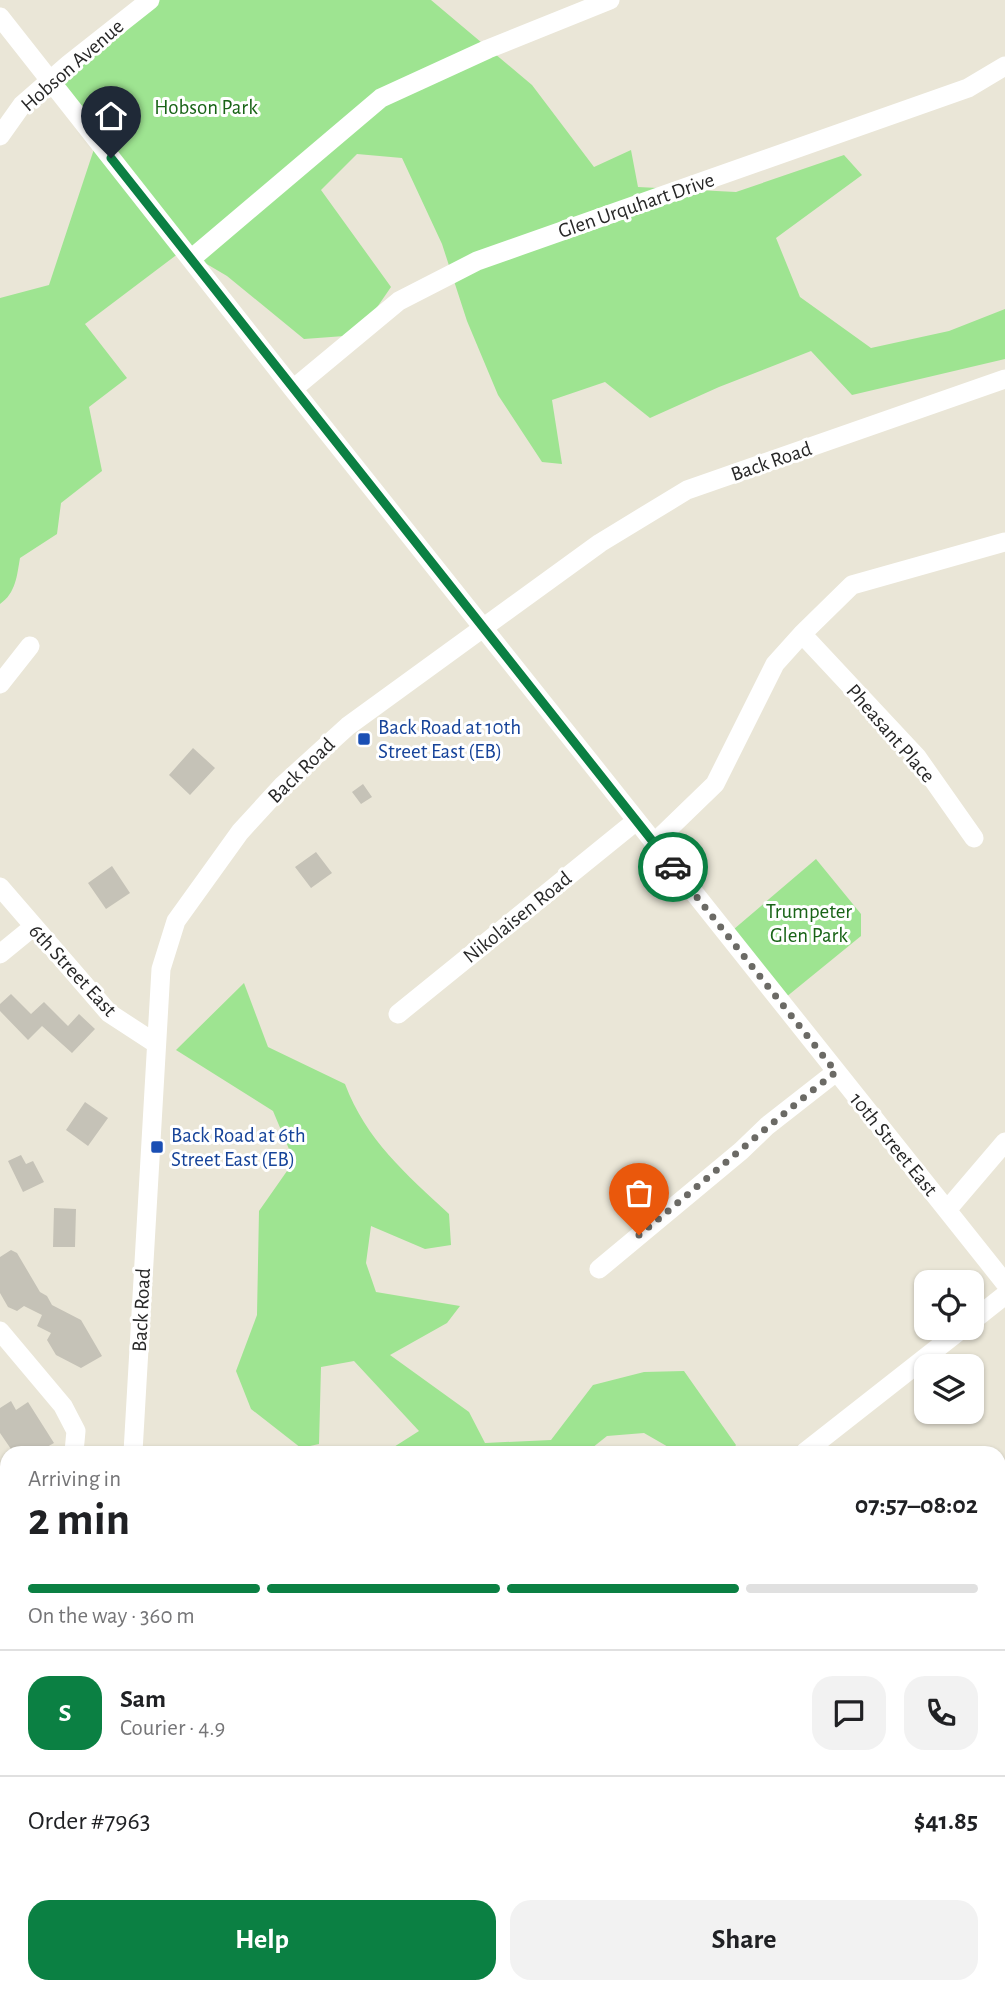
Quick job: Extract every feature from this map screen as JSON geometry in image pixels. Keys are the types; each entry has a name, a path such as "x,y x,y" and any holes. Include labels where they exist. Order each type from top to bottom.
{"street":[{"name":"Hobson Avenue","path":"0,136 22,105 150,0"},
{"path":"191,260 381,98 488,49 610,0"},
{"name":"10th Street East","path":"0,17 1005,1283"},
{"name":"Glen Urquhart Drive","path":"293,389 399,301 477,261 968,88 1005,66"},
{"name":"Back Road","path":"133,1446 161,969 176,921 240,832 283,785 348,726 600,543 687,490 1005,379"},
{"path":"654,843 715,784 775,664 852,585 1005,542"},
{"name":"Pheasant Place","path":"802,634 917,757 974,838"},
{"path":"0,684 30,646"},
{"name":"Nikolaisen Road","path":"398,1014 636,821"},
{"name":"6th Street East","path":"0,887 109,1013 155,1043"},
{"path":"0,954 33,927"},
{"path":"598,1269 741,1151 767,1126 836,1072"},
{"path":"947,1210 1005,1142"},
{"path":"984,1312 1005,1296"},
{"path":"0,1331 63,1406 76,1431 75,1446"},
{"path":"813,1446 948,1340"}],"green space":[{"name":"Hobson Park","path":"150,0 431,0 532,85 594,167 631,150 638,187 736,192 844,155 862,175 776,238 800,297 871,348 949,331 1005,309 1005,359 852,395 811,351 719,387 650,418 605,382 552,400 562,464 542,462 498,395 467,321 442,244 402,158 357,154 321,190 391,287 358,335 304,339 227,276 183,250 85,324 127,378 89,407 102,471 61,503 57,534 20,558 13,589 0,604 0,298 49,285 97,140 50,80"},
{"name":"Trumpeter Glen Park","path":"816,859 861,914 861,936 780,1002 727,935"},
{"path":"244,983 268,1047 345,1084 364,1122 376,1139 403,1170 449,1214 451,1245 425,1249 371,1226 366,1263 376,1292 460,1306 447,1323 390,1355 469,1412 485,1443 551,1440 593,1385 644,1372 684,1371 736,1445 667,1446 644,1433 607,1436 594,1446 395,1446 419,1431 354,1361 321,1367 319,1444 298,1446 251,1409 236,1371 257,1315 259,1211 294,1161 273,1111 176,1050"}],"building":[{"path":"193,748 215,768 190,795 169,775"},
{"path":"363,784 372,797 361,804 352,792"},
{"path":"316,852 332,873 311,888 295,867"},
{"path":"112,866 130,893 106,909 88,883"},
{"path":"11,994 31,1014 44,1002 68,1026 79,1014 95,1029 72,1053 42,1026 28,1040 0,1011 0,1004"},
{"path":"85,1102 108,1118 88,1146 66,1130"},
{"path":"21,1155 26,1164 33,1161 44,1182 23,1192 8,1161"},
{"path":"54,1208 76,1209 75,1247 53,1247"},
{"path":"11,1250 17,1253 40,1292 47,1296 52,1305 81,1320 102,1356 81,1368 56,1355 47,1340 51,1333 37,1326 42,1315 24,1306 17,1311 8,1307 0,1293 0,1257"},
{"path":"11,1401 16,1410 28,1402 54,1443 49,1446 9,1446 0,1433 0,1408"}],"way so far":[{"path":"639,1235 741,1151 767,1126 836,1072 673,867"}],"place":[{"name":"Back Road at 10th Street East (EB)","path":"364,739"},
{"name":"Back Road at 6th Street East (EB)","path":"157,1147"}],"route":[{"path":"111,158 673,867"}]}
